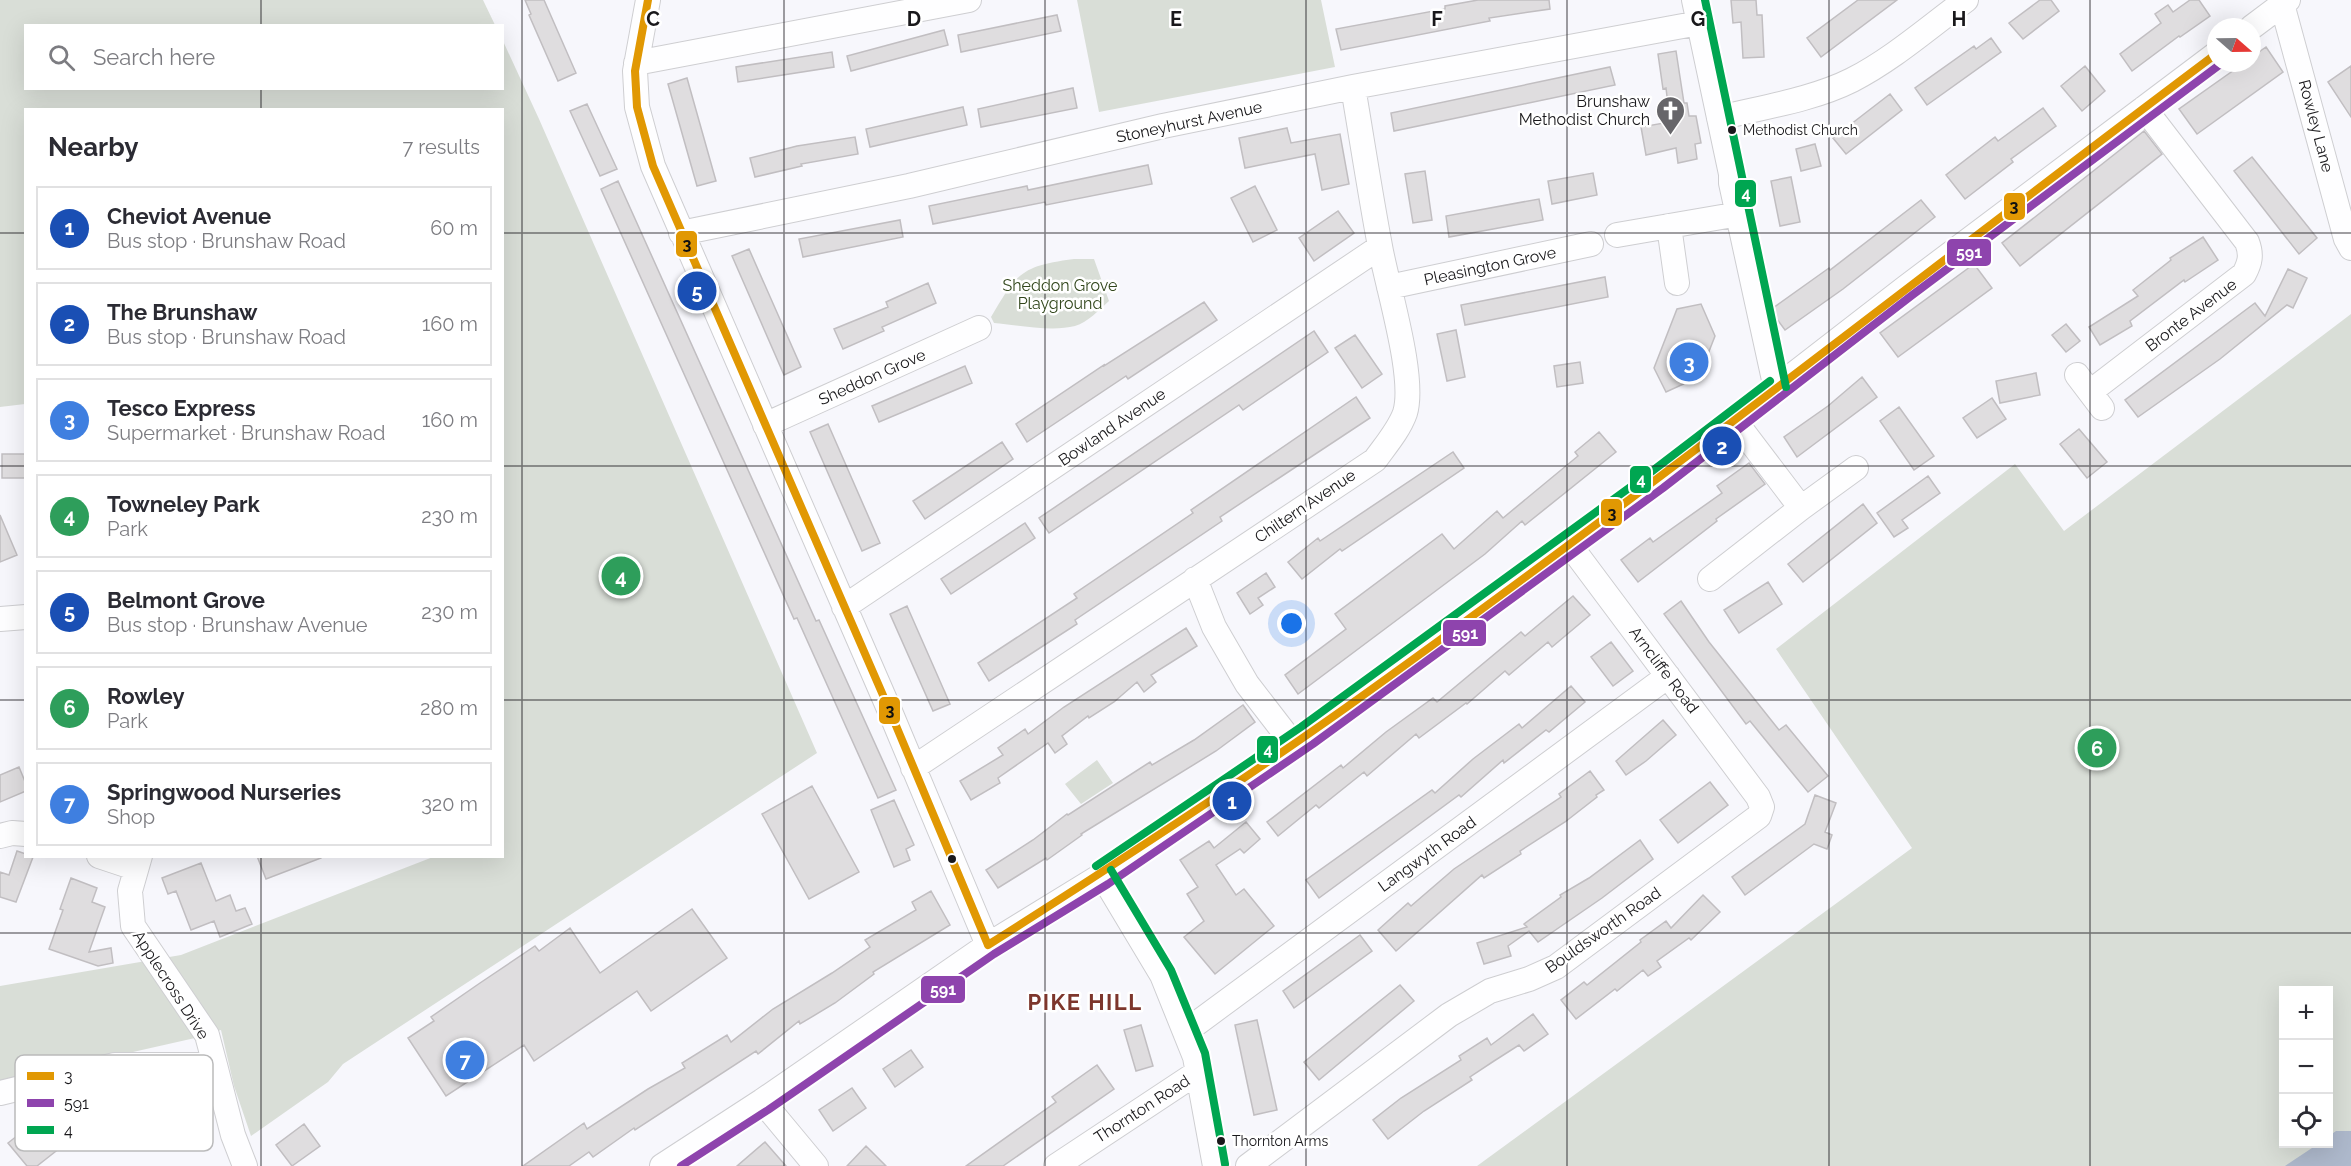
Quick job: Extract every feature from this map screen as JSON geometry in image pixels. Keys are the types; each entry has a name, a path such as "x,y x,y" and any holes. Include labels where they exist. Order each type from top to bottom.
{"street":[{"path":"648,0 636,63 638,107 650,156 681,233 988,945"},
{"path":"636,63 969,0"},
{"path":"1719,118 1827,91 1851,80 1872,68 1966,0"},
{"path":"2261,20 2285,2"},
{"name":"Rowley Lane","path":"2285,2 2346,239 2351,248"},
{"path":"1697,12 1776,389"},
{"name":"Stoneyhurst Avenue","path":"681,233 909,186 1150,129 1697,12"},
{"path":"662,1166 762,1101 988,945 1102,875 1294,745 1735,421 2207,61"},
{"name":"Chiltern Avenue","path":"913,768 1375,460 1392,436 1405,413 1407,384 1380,247 1353,87"},
{"name":"Bronte Avenue","path":"2090,391 2244,274 2250,263 2251,251 2247,242 2144,108"},
{"path":"1617,236 1739,214"},
{"path":"1669,226 1677,283"},
{"name":"Pleasington Grove","path":"1389,287 1591,244"},
{"name":"Bowland Avenue","path":"844,607 1380,247"},
{"name":"Sheddon Grove","path":"765,426 979,328"},
{"path":"1735,421 1801,508"},
{"path":"1710,579 1856,468"},
{"name":"Arncliffe Road","path":"1569,544 1758,797"},
{"path":"1195,579 1214,627 1247,684 1294,745"},
{"path":"0,619 24,617"},
{"name":"Langwyth Road","path":"1185,1032 1668,676"},
{"name":"Bouldsworth Road","path":"1248,1166 1449,1015 1490,991 1530,979 1556,967 1759,816 1762,807 1758,797"},
{"path":"0,836 12,833 24,834"},
{"name":"Applecross Drive","path":"112,858 138,862 130,891 134,926 207,1035 212,1055"},
{"path":"1102,875 1162,975 1195,1056 1215,1166"},
{"name":"Applecross Drive","path":"213,1058 233,1135 245,1166"},
{"name":"Thornton Road","path":"1056,1166 1198,1072"},
{"path":"0,1094 15,1090"},
{"path":"762,1101 816,1166"}],"green space":[{"path":"0,0 483,0 495,24 24,24 24,90 504,90 504,43 817,753 343,1064 328,1082 251,1136 234,1086 221,1030 120,1055 15,1055 15,1079 0,1082 0,986 181,955 430,858 504,858 504,108 24,108 24,404 0,407"},
{"path":"1077,0 1321,0 1335,67 1099,112"},
{"name":"Sheddon Grove Playground","path":"1074,259 1094,259 1109,301 1093,315 1080,324 1066,328 994,323 991,317 1007,290 1022,274 1042,265"},
{"path":"2351,314 2351,1166 1477,1166 1912,848 1776,649 2015,464 2064,531"},
{"path":"1097,760 1113,783 1081,804 1065,784"}],"water":[{"path":"2351,1131 2351,1166 2285,1166 2312,1148 2333,1148 2333,1133"}],"building":[{"path":"525,0 544,0 576,73 558,81 529,15 531,14"},
{"path":"1478,0 1549,0 1550,9 1489,18 1490,21 1341,50 1336,29 1445,9 1445,6"},
{"path":"1731,0 1756,0 1757,15 1762,15 1764,57 1743,58 1741,22 1733,23"},
{"path":"1858,0 1897,0 1821,57 1807,38"},
{"path":"2040,0 2051,0 2059,11 2023,39 2009,23"},
{"path":"2190,0 2199,0 2210,16 2132,71 2120,54 2161,23 2155,14 2168,5 2173,12"},
{"path":"1057,15 1061,31 961,52 958,35"},
{"path":"944,30 948,45 851,71 847,56"},
{"path":"1991,38 2001,52 1927,105 1915,88 1974,46 1976,49"},
{"path":"2266,47 2283,72 2197,134 2179,109 2231,72 2261,72 2261,51"},
{"name":"Brunshaw Methodist Church","path":"1676,51 1684,103 1687,103 1689,116 1696,116 1701,143 1695,144 1697,159 1678,163 1676,148 1646,155 1641,127 1670,122 1666,88 1663,89 1658,54"},
{"path":"832,52 834,67 738,82 736,67"},
{"path":"2085,66 2105,91 2082,111 2061,86"},
{"path":"2351,66 2351,117 2328,82"},
{"path":"1610,67 1615,85 1394,131 1391,113"},
{"path":"687,78 716,181 697,186 668,84"},
{"path":"1073,88 1077,108 981,127 978,109"},
{"path":"1890,94 1902,110 1846,154 1833,138"},
{"path":"587,104 617,169 600,176 570,111"},
{"path":"963,107 967,125 870,147 866,129"},
{"path":"2043,108 2056,126 2011,159 2013,162 1965,199 1946,175 1995,137 1998,141"},
{"path":"1287,128 1291,143 1340,134 1349,184 1322,190 1315,154 1245,168 1239,138"},
{"path":"2144,131 2162,154 2020,266 2002,243"},
{"path":"855,137 858,154 801,164 802,166 755,177 750,158 797,146"},
{"path":"1815,144 1821,166 1801,171 1796,149"},
{"path":"2252,157 2317,238 2299,254 2234,171"},
{"path":"1148,165 1152,184 933,224 929,206 1027,186 1028,190"},
{"path":"1425,171 1432,220 1413,223 1405,174"},
{"path":"1593,173 1597,195 1552,204 1548,181"},
{"path":"1791,177 1800,222 1780,226 1771,181"},
{"path":"618,181 816,621 819,620 896,790 878,798 797,618 794,619 601,189"},
{"path":"1255,186 1277,230 1253,242 1231,198"},
{"path":"1539,199 1543,220 1449,237 1446,216"},
{"path":"1921,200 1935,217 1843,289 1785,330 1774,315 1773,308 1829,268 1830,270"},
{"path":"1338,211 1354,233 1314,261 1299,238"},
{"path":"900,220 903,237 803,257 799,239"},
{"path":"2203,237 2218,260 2185,282 2184,280 2130,321 2132,326 2100,345 2089,327 2138,296 2133,290 2171,260 2170,258"},
{"path":"749,249 801,367 784,375 732,256"},
{"path":"1974,264 1992,288 1898,357 1880,333"},
{"path":"2288,269 2307,278 2293,308 2287,305 2220,359 2138,417 2125,400 2255,303 2265,316"},
{"path":"1605,277 1608,297 1465,325 1461,305"},
{"path":"928,283 936,303 882,327 884,331 843,349 834,329 888,307 886,302"},
{"path":"1204,302 1217,320 1128,379 1126,376 1027,442 1016,424"},
{"path":"1701,304 1715,336 1699,377 1666,392 1654,368 1677,309"},
{"path":"2066,324 2080,341 2066,352 2052,335"},
{"path":"1456,330 1465,377 1447,381 1437,334"},
{"path":"1314,331 1328,352 1243,410 1239,405 1049,533 1039,518"},
{"path":"1355,335 1382,374 1362,388 1335,348"},
{"path":"1580,362 1583,383 1557,387 1554,366"},
{"path":"965,366 972,383 879,422 872,406"},
{"path":"2036,373 2040,395 2000,403 1996,381"},
{"path":"1862,377 1877,397 1797,457 1784,437 1828,406"},
{"path":"1356,397 1370,418 1220,517 1222,521 1075,620 1077,624 989,681 978,663 1077,598 1074,594 1193,513 1191,510"},
{"path":"1992,398 2006,419 1977,438 1963,418"},
{"path":"1899,407 1934,456 1914,470 1880,421"},
{"path":"828,424 880,543 862,551 810,432"},
{"path":"2079,429 2107,462 2087,478 2060,444"},
{"path":"1599,432 1616,452 1525,525 1522,521 1485,554 1298,694 1285,675 1346,629 1335,614 1442,534 1454,549 1497,511 1503,518 1578,456 1575,452"},
{"path":"1002,442 1013,459 925,519 913,501"},
{"path":"1453,452 1464,468 1342,551 1340,549 1302,579 1288,562 1318,538 1320,541"},
{"path":"2,454 24,454 24,478 2,478"},
{"path":"1749,463 1765,484 1716,519 1717,521 1638,582 1621,560 1650,538 1653,542 1722,493 1717,486"},
{"path":"1928,476 1940,493 1902,520 1908,528 1894,537 1877,513"},
{"path":"1863,504 1877,523 1803,582 1788,564"},
{"path":"0,515 17,555 0,562"},
{"path":"1025,523 1035,538 951,594 941,579"},
{"path":"1266,573 1275,587 1258,598 1263,605 1250,614 1237,593"},
{"path":"1768,582 1782,604 1739,633 1724,610"},
{"path":"1573,596 1590,615 1552,647 1548,642 1509,675 1505,671 1467,704 1419,738 1416,734 1367,776 1364,772 1319,808 1316,805 1278,836 1267,822 1341,765 1343,768 1386,732 1433,698 1437,702 1521,632 1525,636"},
{"path":"1681,601 1709,642 1779,730 1786,725 1828,776 1808,792 1750,721 1746,724 1664,614"},
{"path":"907,606 950,704 933,711 890,614"},
{"path":"1186,628 1197,646 1151,675 1156,682 1144,692 1137,682 1114,702 1089,718 1088,716 1062,736 1067,744 1055,753 1048,743 998,778 1000,783 971,800 960,781 1003,755 998,748 1025,729 1028,734 1064,707"},
{"path":"1611,642 1633,671 1613,686 1591,657"},
{"path":"1571,686 1585,702 1549,732 1546,730 1504,763 1503,760 1461,797 1459,795 1319,898 1306,880 1432,790 1435,793 1473,759 1519,724 1522,728"},
{"path":"1243,705 1255,722 1216,751 1081,834 1047,860 1046,858 998,888 986,870 1033,840 1067,814 1150,762 1152,765 1194,740"},
{"path":"1663,720 1676,735 1626,775 1616,761"},
{"path":"19,767 24,779 24,792 0,802 0,775"},
{"path":"1590,771 1604,790 1596,795 1597,797 1565,822 1520,851 1521,854 1484,878 1482,875 1396,951 1378,930 1408,903 1411,906 1454,869 1561,797 1559,794"},
{"path":"1710,782 1728,805 1678,843 1660,820"},
{"path":"812,786 859,872 809,899 762,814"},
{"path":"1815,795 1836,803 1825,832 1832,835 1827,849 1814,844 1745,895 1732,877 1805,824"},
{"path":"894,800 914,845 906,849 910,860 894,867 871,810"},
{"path":"1246,822 1260,839 1244,853 1240,849 1216,865 1236,895 1244,889 1274,926 1215,974 1184,937 1204,921 1187,894 1198,887 1180,860 1209,841 1214,848"},
{"path":"1640,840 1653,859 1538,942 1529,931 1508,946 1511,956 1484,964 1477,943 1527,927 1524,924 1561,897 1560,895 1589,878"},
{"path":"17,851 24,853 24,858 33,858 16,902 0,897 0,872 9,875"},
{"path":"258,858 321,858 266,879"},
{"path":"201,863 216,901 230,895 236,911 245,908 252,924 220,937 214,921 191,930 176,891 168,894 162,878"},
{"path":"71,878 97,888 92,902 105,907 89,952 111,948 113,963 98,966 49,949 63,910 60,909"},
{"path":"931,891 950,925 873,972 874,974 835,1003 800,1024 799,1021 758,1054 756,1051 635,1130 634,1128 593,1157 589,1152 569,1166 523,1166 584,1123 587,1129 685,1068 682,1063 727,1035 731,1042 773,1009 870,947 865,940 916,910 912,902"},
{"path":"1703,895 1720,912 1691,940 1689,938 1657,961 1661,967 1648,976 1643,970 1576,1019 1561,1000 1584,982 1587,985 1666,921 1671,928"},
{"path":"692,909 727,958 651,1011 637,991 534,1061 524,1045 446,1096 408,1038 434,1021 431,1017 480,983 535,946 539,951 570,928 600,973"},
{"path":"1360,935 1372,951 1294,1008 1283,991"},
{"path":"1400,985 1414,1001 1319,1080 1304,1062"},
{"path":"1533,1014 1548,1034 1524,1051 1519,1045 1494,1061 1470,1077 1472,1080 1424,1111 1388,1139 1373,1120 1401,1098 1461,1060 1459,1056 1487,1038 1491,1045"},
{"path":"1257,1020 1277,1110 1254,1115 1235,1025"},
{"path":"1141,1025 1153,1066 1136,1071 1124,1030"},
{"path":"911,1050 923,1067 895,1087 883,1069"},
{"path":"1097,1065 1114,1089 1003,1166 966,1166 1056,1102 1052,1097"},
{"path":"852,1088 866,1108 833,1131 819,1110"},
{"path":"304,1124 320,1146 292,1166 276,1145"},
{"path":"15,1137 15,1151 56,1151 37,1166 27,1166 8,1143"},
{"path":"765,1142 786,1166 737,1166"},
{"path":"866,1146 886,1166 847,1166"}],"transit line":[{"name":"3","path":"648,0 635,71 637,107 653,166 889,709 988,945"},
{"name":"4","path":"1705,0 1786,387"},
{"name":"3","path":"988,945 1123,859 1256,770 1455,629 1673,467 2207,61"},
{"name":"591","path":"681,1166 768,1110 994,954 1108,884 1313,744 1663,488 1911,296 2210,72"},
{"name":"4","path":"1096,866 1301,727 1651,472 1770,381"},
{"name":"4","path":"1111,870 1171,970 1205,1053 1225,1164"}],"place":[{"name":"Methodist Church","path":"1732,130"},
{"name":"Brunshaw Methodist Church","path":"1671,136"},
{"name":"Belmont Grove","path":"697,291"},
{"name":"Tesco Express","path":"1689,362"},
{"name":"The Brunshaw","path":"1722,446"},
{"name":"Towneley Park","path":"621,576"},
{"name":"Rowley","path":"2097,748"},
{"name":"Cheviot Avenue","path":"1232,801"},
{"name":"Springwood Nurseries","path":"465,1060"},
{"name":"Thornton Arms","path":"1221,1141"}],"district":[{"name":"PIKE HILL","path":"1085,1002"}]}
